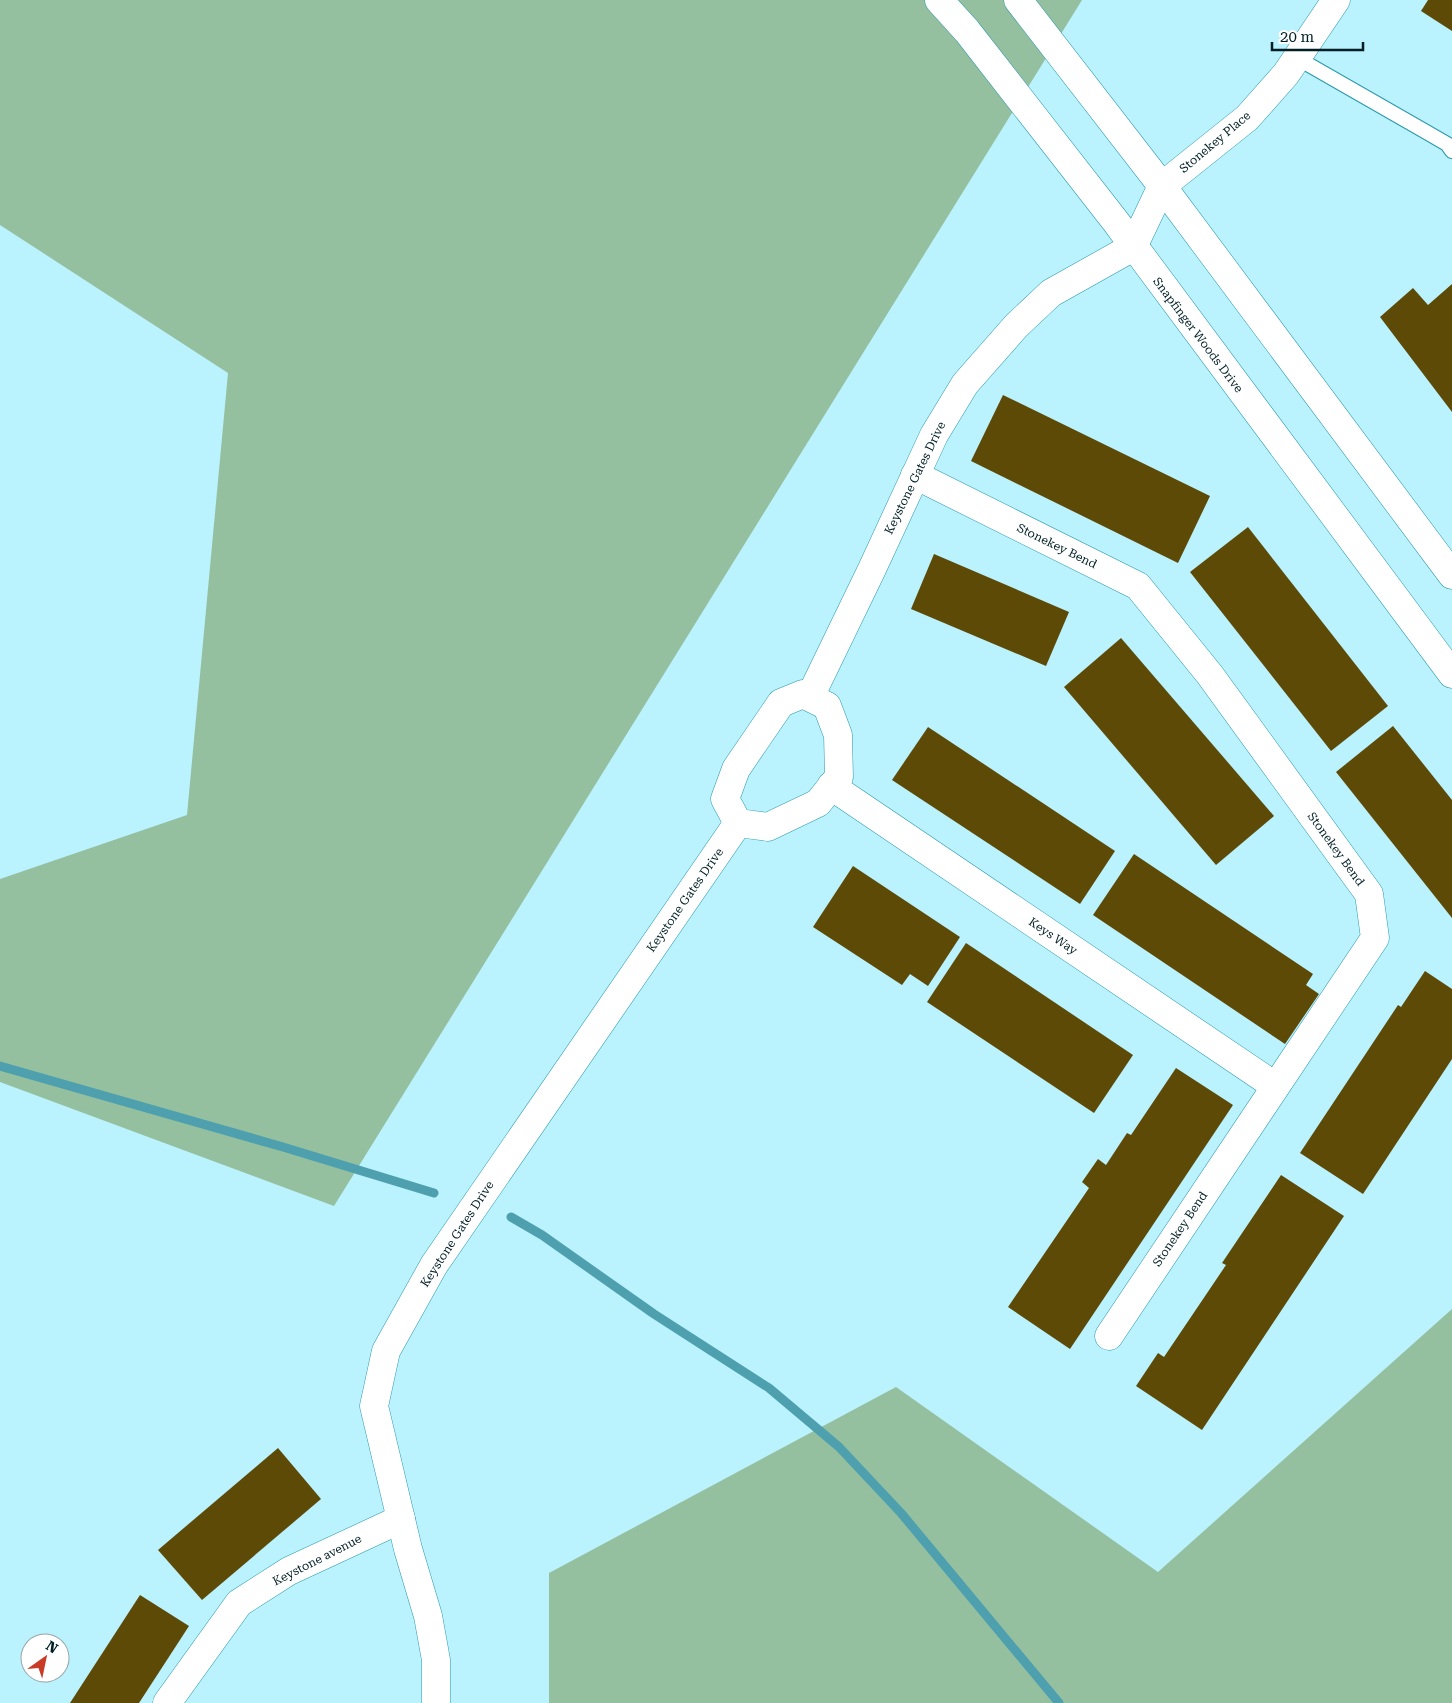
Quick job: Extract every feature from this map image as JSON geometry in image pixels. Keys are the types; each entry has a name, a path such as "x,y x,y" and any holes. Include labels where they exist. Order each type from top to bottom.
{"street":[{"name":"Snapfinger Woods Drive","path":"939,0 967,31 1116,222 1452,674"},
{"path":"1018,0 1162,186 1452,575"},
{"name":"Stonekey Place","path":"1162,186 1247,118 1286,74 1336,0"},
{"path":"1133,247 1162,186"},
{"name":"Keystone Gates Drive","path":"810,697 934,436 965,384 1016,326 1051,293 1133,247"},
{"name":"Stonekey Bend","path":"915,475 1138,586 1210,675 1369,894 1375,938 1109,1336"},
{"path":"804,694 828,706 838,735 839,777 831,786 818,803 768,827 738,824 724,799 736,769 781,703 804,694"},
{"name":"Keys Way","path":"831,786 1275,1086"},
{"name":"Keystone Gates Drive","path":"436,1703 436,1660 428,1616 400,1519 374,1406 386,1352 434,1265 738,824"},
{"name":"Keystone avenue","path":"166,1703 238,1603 289,1571 400,1519"}],"lane":[{"path":"1297,58 1447,144 1452,150"}],"green space":[{"path":"0,0 1082,0 334,1206 0,1082 0,879 187,815 228,373 0,225"},
{"path":"1452,1309 1452,1703 549,1703 549,1573 896,1387 1158,1572"}],"building":[{"path":"1428,0 1452,0 1452,31 1421,11"},
{"path":"1452,284 1452,412 1380,317 1413,288 1428,305"},
{"path":"1003,395 1210,496 1178,563 971,461"},
{"path":"1248,527 1388,706 1331,751 1190,572"},
{"path":"934,554 1069,612 1046,666 911,609"},
{"path":"1121,638 1274,816 1216,865 1064,687"},
{"path":"1393,726 1452,800 1452,918 1336,772"},
{"path":"928,727 1115,851 1080,904 892,780"},
{"path":"1134,854 1313,974 1306,985 1319,994 1285,1044 1093,915"},
{"path":"853,866 960,937 928,986 910,974 902,985 813,927"},
{"path":"966,943 1133,1055 1094,1113 927,1002"},
{"path":"1425,971 1452,989 1452,1059 1363,1194 1300,1153 1398,1005 1401,1007"},
{"path":"1176,1068 1233,1105 1070,1349 1008,1307 1089,1188 1082,1182 1098,1159 1106,1165 1127,1133 1131,1135"},
{"path":"1281,1175 1344,1216 1202,1430 1136,1386 1158,1353 1164,1357 1226,1265 1222,1263"},
{"path":"278,1448 321,1499 202,1600 158,1550"},
{"path":"140,1595 189,1626 139,1703 70,1703"}],"waterway":[{"path":"0,1066 283,1147 434,1193"},
{"path":"511,1217 542,1235 654,1314 769,1388 839,1447 901,1513 1059,1703"}]}
